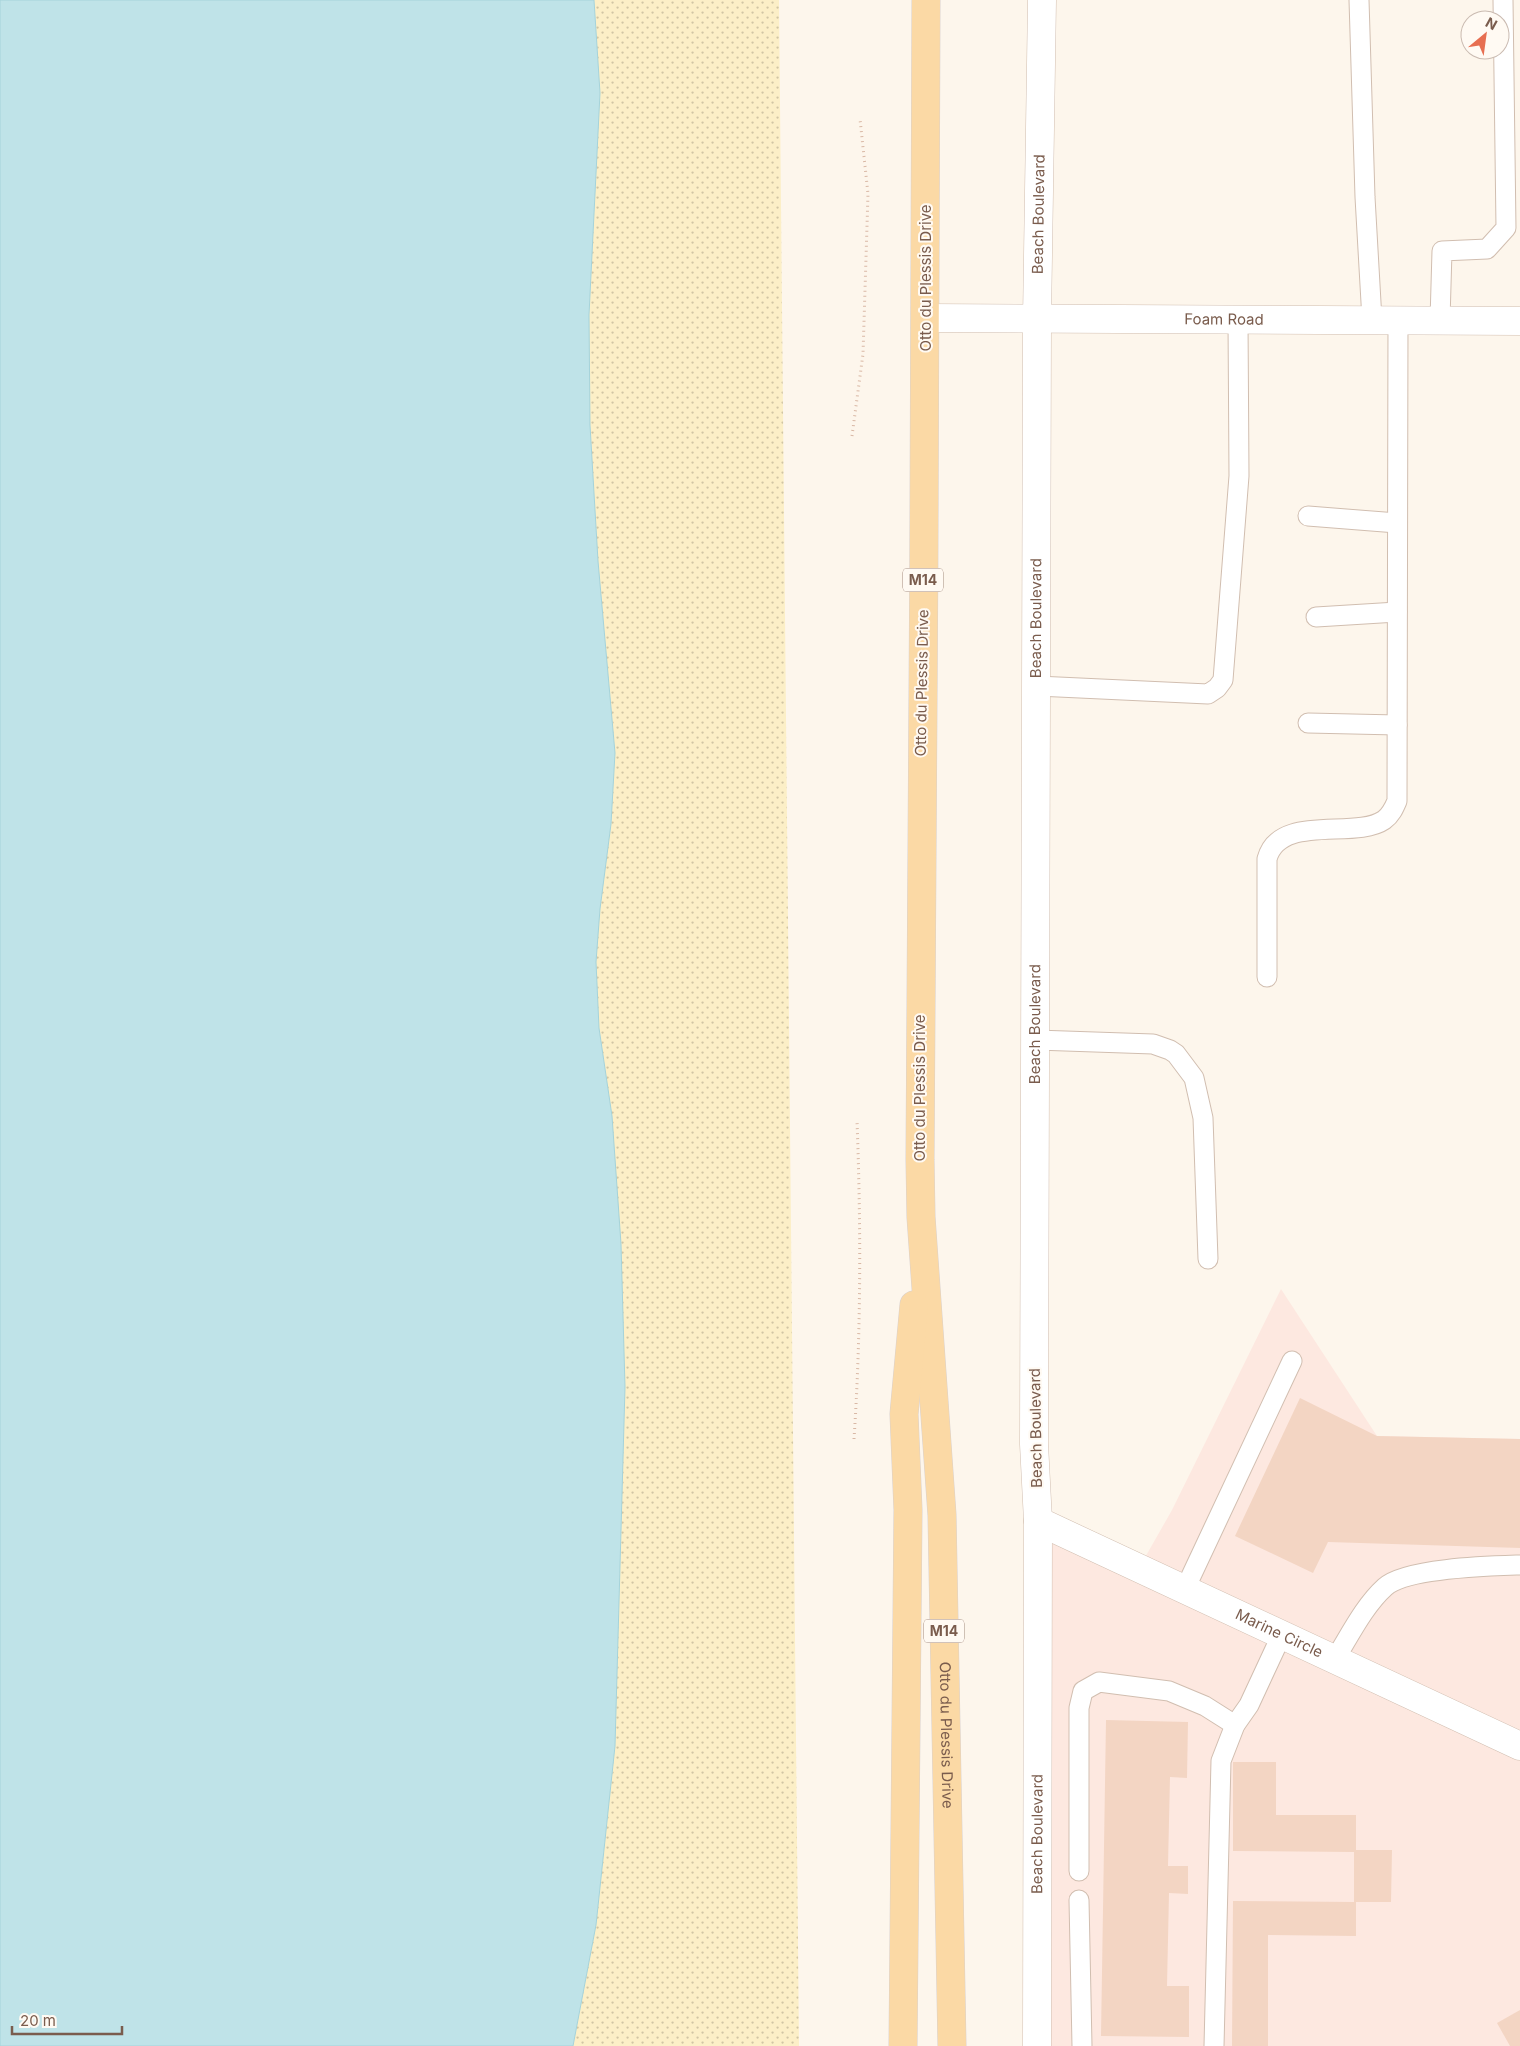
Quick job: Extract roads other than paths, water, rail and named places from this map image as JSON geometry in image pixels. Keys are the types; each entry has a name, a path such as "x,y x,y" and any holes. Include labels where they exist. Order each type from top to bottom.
{"main road":[{"name":"Otto du Plessis Drive","path":"926,0 921,1217 942,1515 952,2046"},
{"name":"Otto du Plessis Drive","path":"903,2046 908,1520 904,1414 921,1217"}],"street":[{"name":"Beach Boulevard","path":"1036,2046 1038,1521 1034,1444 1037,319 1042,0"},
{"name":"Foam Road","path":"926,318 1520,321"},
{"name":"Marine Circle","path":"1038,1521 1335,1659 1518,1739"}],"lane":[{"path":"1267,977 1269,852 1276,842 1291,834 1374,824 1389,816 1397,801 1397,523 1385,320 1365,196 1359,0"},
{"path":"1440,320 1442,251 1487,248 1506,228 1503,0"},
{"path":"1037,686 1208,694 1217,688 1223,680 1239,476 1238,320"},
{"path":"1308,516 1397,523"},
{"path":"1316,617 1397,612"},
{"path":"1308,723 1397,725"},
{"path":"1036,1040 1153,1044 1170,1050 1184,1062 1194,1078 1203,1118 1208,1259"},
{"path":"1185,1589 1292,1361"},
{"path":"1335,1659 1371,1601 1396,1580 1431,1572 1520,1565"},
{"path":"1214,2046 1220,1761 1235,1725 1249,1705 1282,1634"},
{"path":"1079,1871 1079,1718 1083,1691 1099,1682 1169,1691 1205,1706 1235,1725"},
{"path":"1079,1900 1082,2046"}],"water":[{"path":"0,0 594,0 600,93 589,315 590,425 598,561 615,753 611,824 600,909 596,962 599,1028 612,1116 621,1244 625,1387 615,1746 596,1925 573,2046 0,2046"}]}
